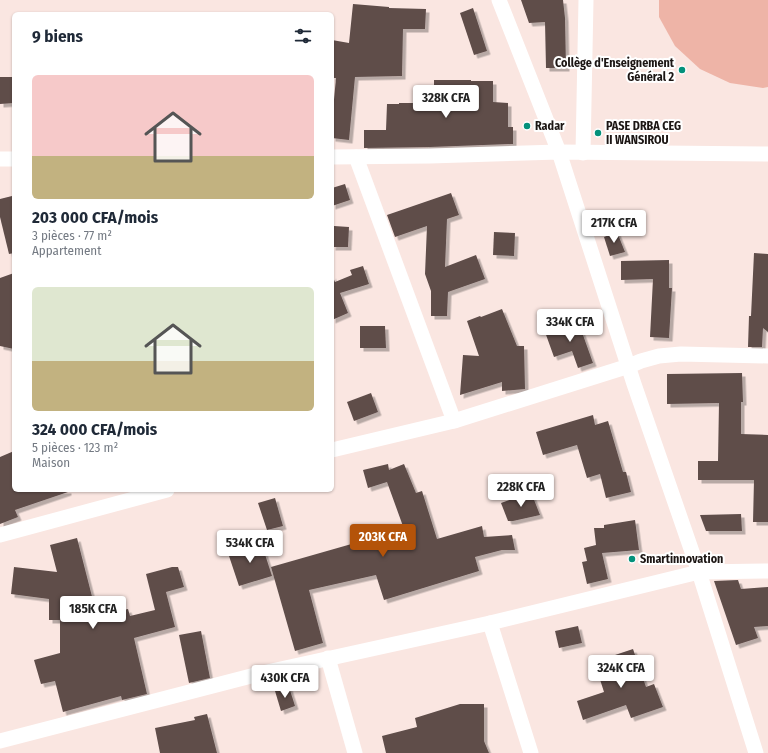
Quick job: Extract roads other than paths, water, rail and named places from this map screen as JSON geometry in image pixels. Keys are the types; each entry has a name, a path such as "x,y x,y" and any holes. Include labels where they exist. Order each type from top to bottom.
{"street":[{"path":"499,0 559,152 634,384 699,572 756,753"},
{"path":"583,153 586,0"},
{"path":"334,157 559,152 768,154"},
{"path":"356,157 454,421"},
{"path":"0,159 12,159"},
{"path":"334,450 454,421 659,356 681,354 768,356"},
{"path":"0,535 137,494 152,492"},
{"path":"0,741 267,672 490,623 699,572 768,571"},
{"path":"490,623 531,753"},
{"path":"328,658 355,753"}],"place":[{"name":"Collège d'Enseignement Général 2","path":"682,70"},
{"name":"Radar","path":"527,126"},
{"name":"PASE DRBA CEG II WANSIROU","path":"598,133"},
{"name":"Smartinnovation","path":"632,559"}]}
